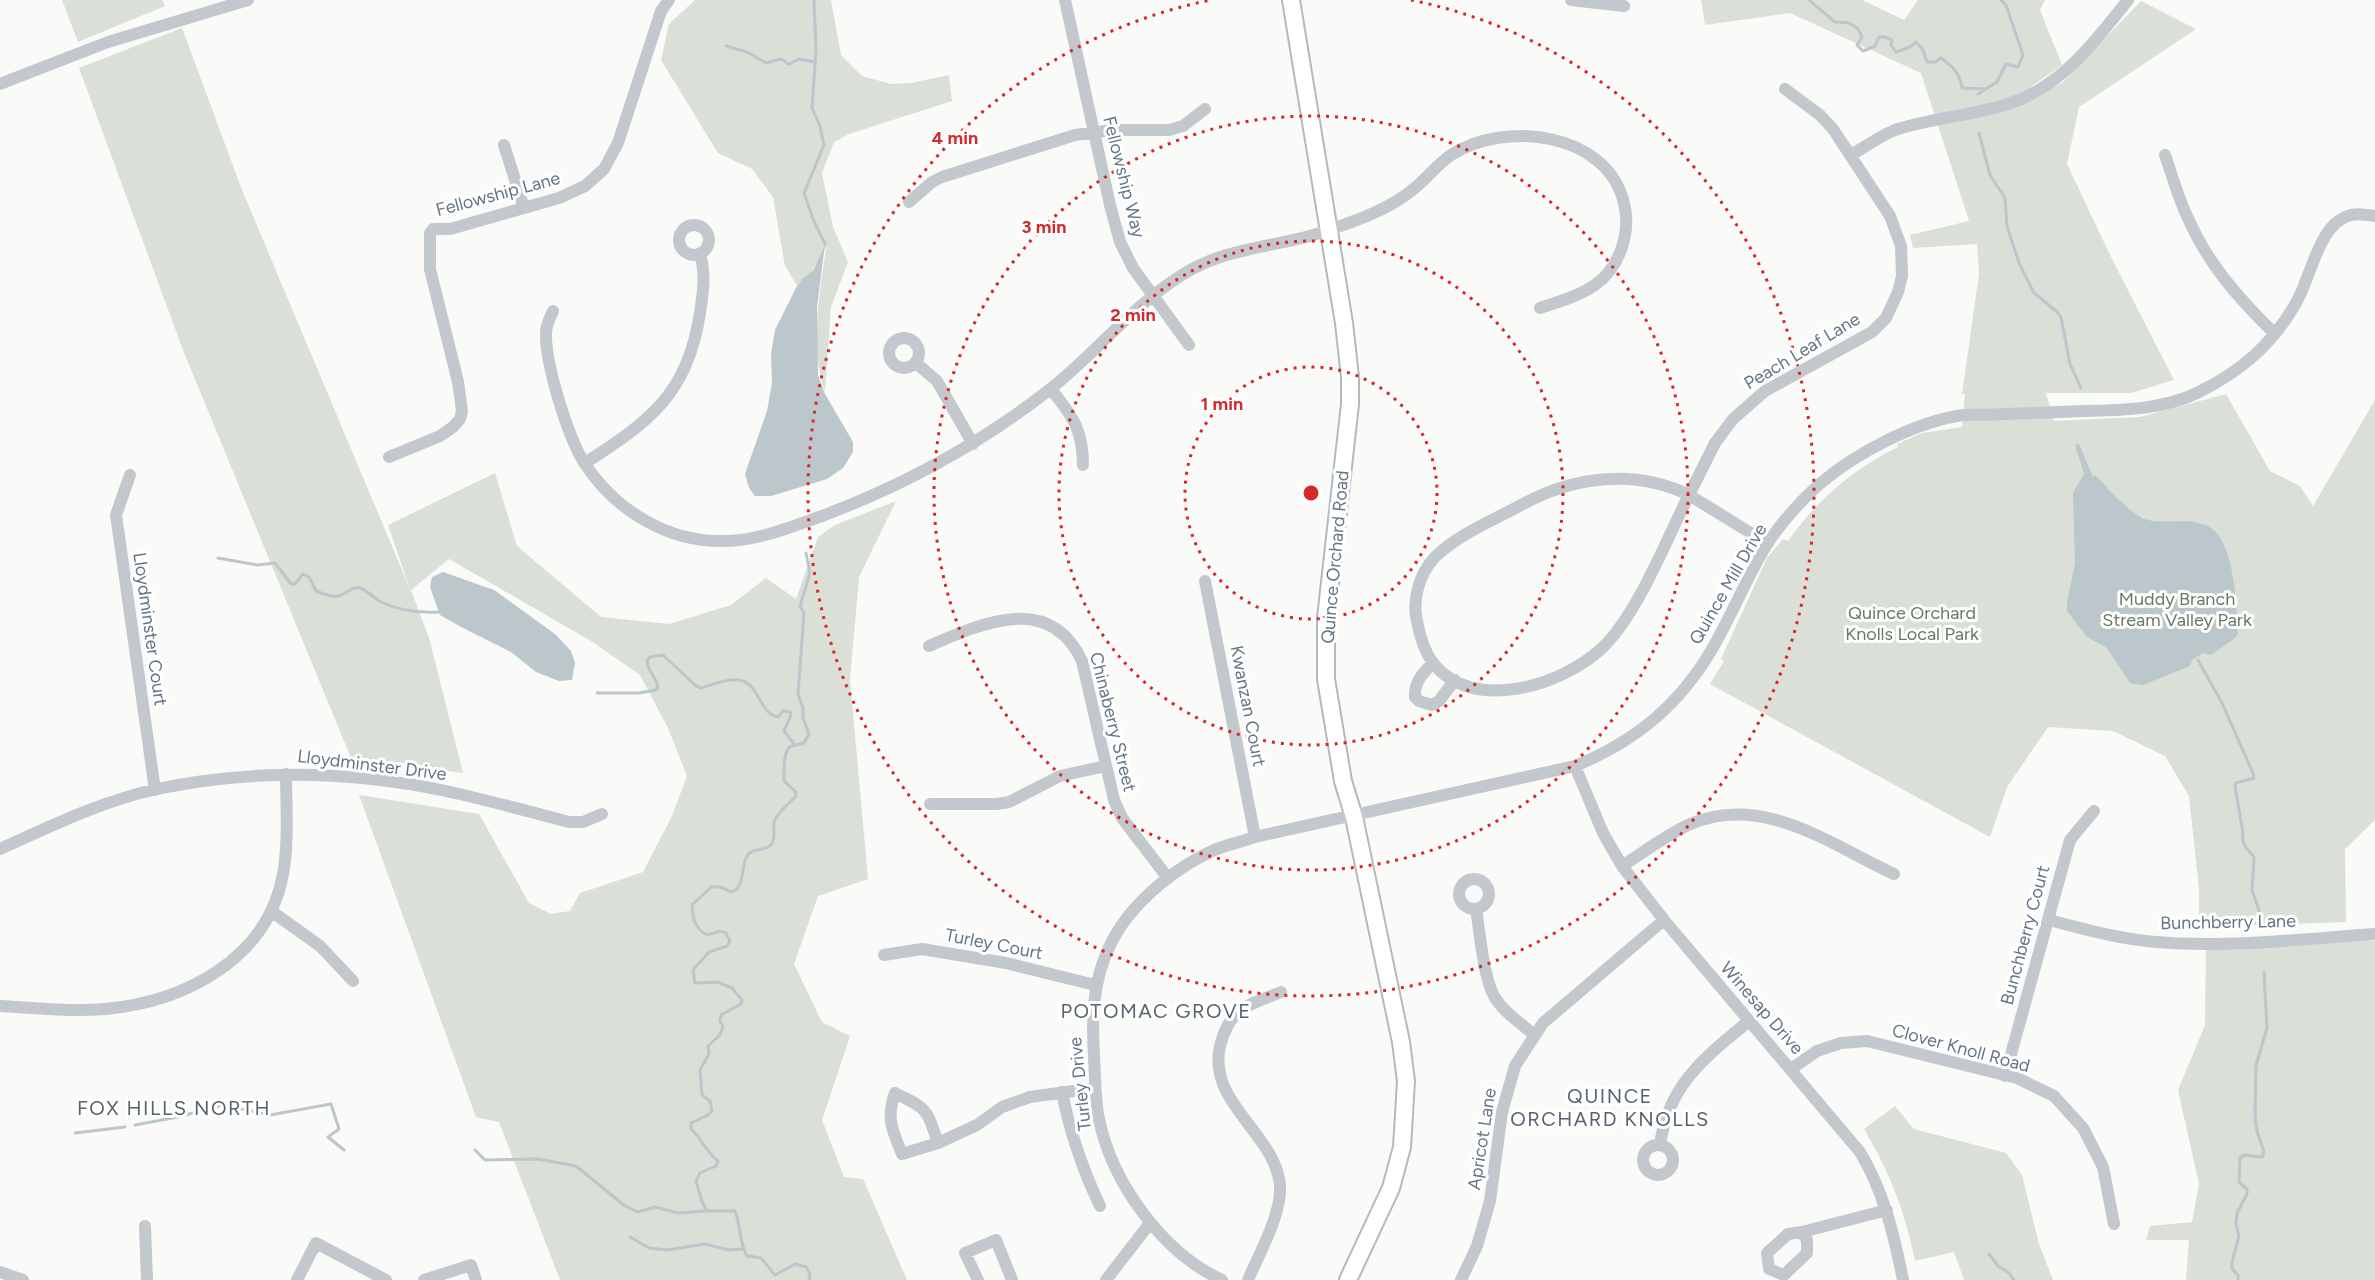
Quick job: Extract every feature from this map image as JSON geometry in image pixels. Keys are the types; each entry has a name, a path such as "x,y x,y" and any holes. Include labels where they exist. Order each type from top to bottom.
{"street":[{"path":"0,84 108,42 248,0"},
{"name":"Fellowship Lane","path":"389,457 440,436 453,427 460,419 462,411 458,382 430,269 430,233 433,230 450,229 559,198 585,186 604,168 618,143 661,11 669,0"},
{"name":"Fellowship Way","path":"1065,0 1120,242 1133,268 1189,345"},
{"name":"Quince Orchard Road","path":"1291,0 1344,323 1350,377 1350,404 1326,618 1326,679 1343,781 1354,817 1401,1042 1406,1081 1402,1147 1391,1188 1348,1280"},
{"path":"1571,0 1624,6"},
{"path":"1851,155 1894,131 2008,104 2027,96 2063,74 2097,39 2128,0"},
{"name":"Peach Leaf Lane","path":"1455,680 1466,686 1497,691 1522,688 1575,669 1600,650 1615,634 1633,608 1714,443 1749,404 1786,378 1872,332 1886,318 1902,276 1901,246 1890,216 1851,155 1820,115 1785,89"},
{"path":"909,202 932,182 942,177 1076,135 1113,130 1169,130 1183,126 1205,109"},
{"path":"553,311 546,328 546,345 564,420 585,464 611,497 628,511 658,528 705,541 728,541 762,537 866,499 929,469 973,444 1051,389 1152,295 1179,276 1213,259 1238,250 1309,236 1360,219 1409,193 1450,156 1471,145 1495,139 1521,137 1572,145 1604,164 1618,182 1625,206 1627,228 1621,252 1612,270 1599,284 1579,295 1540,308"},
{"path":"504,145 524,208"},
{"path":"2165,155 2187,216 2213,265 2237,297 2275,334"},
{"name":"Quince Mill Drive","path":"1354,817 1575,766 1627,740 1675,700 1694,677 1767,543 1804,499 1822,482 1883,441 1924,425 1962,416 2137,410 2182,400 2226,379 2255,356 2275,334 2296,302 2325,236 2339,220 2360,213 2375,216"},
{"path":"585,464 648,419 668,397 683,370 696,337 704,284 700,254"},
{"path":"916,363 936,381 973,444"},
{"path":"1051,389 1072,416 1083,444 1083,465"},
{"name":"Lloydminster Court","path":"130,475 116,515 155,790"},
{"path":"1433,663 1419,679 1414,690 1415,697 1419,701 1432,705 1439,701 1455,680 1433,663 1421,642 1415,611 1416,595 1421,580 1433,559 1457,540 1533,499 1582,482 1616,477 1641,479 1671,487 1689,495 1767,543"},
{"name":"Kwanzan Court","path":"1205,581 1255,837"},
{"name":"Chinaberry Street","path":"929,646 964,630 1016,618 1041,621 1064,633 1076,648 1082,661 1114,800 1122,818 1168,878"},
{"path":"930,804 1003,803 1060,776 1106,766"},
{"name":"Winesap Drive","path":"1575,766 1594,812 1622,866 1664,920 1860,1152 1870,1168 1887,1210 1903,1280"},
{"path":"0,1006 76,1010 106,1009 161,998 201,983 228,965 251,942 270,911 283,875 286,839 286,774"},
{"name":"Lloydminster Drive","path":"0,849 83,812 155,790 230,777 286,774 344,777 445,791 569,822 583,822 602,814"},
{"name":"Bunchberry Court","path":"2005,1076 2070,840 2094,811"},
{"path":"1622,866 1691,824 1724,815 1741,814 1762,815 1800,827 1894,874"},
{"name":"Turley Drive","path":"1222,1280 1189,1260 1150,1223 1128,1193 1111,1157 1099,1120 1095,1088 1092,1027 1095,985 1105,957 1121,926 1136,908 1168,878 1214,850 1255,837 1354,817"},
{"path":"1476,909 1489,984 1503,1008 1534,1035"},
{"path":"270,911 320,946 353,981"},
{"name":"Apricot Lane","path":"1461,1280 1477,1246 1490,1201 1502,1112 1509,1080 1515,1066 1543,1023 1664,920"},
{"name":"Bunchberry Lane","path":"2049,920 2096,932 2156,942 2234,943 2375,934"},
{"name":"Turley Court","path":"884,956 922,949 1006,963 1095,985"},
{"path":"1248,1280 1280,1200 1279,1179 1267,1148 1229,1099 1219,1069 1219,1054 1225,1028 1232,1017 1242,1009 1281,992"},
{"path":"1660,1145 1663,1124 1671,1103 1688,1076 1702,1060 1749,1021"},
{"name":"Clover Knoll Road","path":"1791,1069 1817,1051 1841,1043 1867,1041 2017,1078 2054,1096 2083,1128 2103,1167 2114,1224"},
{"path":"938,1143 929,1116 922,1106 895,1093 890,1108 890,1123 902,1154 938,1143 977,1125 1002,1107 1030,1097 1095,1088"},
{"path":"1062,1092 1074,1146 1100,1206"},
{"path":"1802,1232 1887,1210"},
{"path":"1106,1280 1150,1223"},
{"path":"145,1226 147,1280"},
{"path":"978,1280 965,1252 996,1240 1012,1280"},
{"path":"297,1280 315,1244 386,1280"},
{"path":"424,1280 471,1265 476,1280"},
{"path":"0,1272 23,1280"}],"green space":[{"path":"62,0 162,0 165,6 78,42"},
{"path":"695,0 831,0 841,55 862,76 891,84 911,83 949,75 952,101 849,134 834,142 822,173 833,227 848,262 831,307 825,392 818,357 817,320 826,247 813,271 797,286 785,266 773,197 752,169 718,153 661,60 669,24"},
{"path":"1701,0 1862,0 1904,20 1918,0 2045,0 2040,10 2062,65 2030,87 2029,101 2063,82 2141,1 2196,29 2079,107 2067,164 2109,253 2174,380 2131,393 2046,393 2054,421 2140,417 2226,394 2270,471 2300,486 2313,506 2375,400 2375,820 2345,849 2346,922 2199,927 2199,889 2189,796 2165,756 2113,731 2048,727 2007,787 1990,837 1710,684 1724,661 1721,659 1767,558 1783,539 1788,541 1811,512 1837,487 1866,465 1898,447 1897,444 1922,433 1962,427 1965,394 1962,394 1979,274 1977,244 1913,248 1910,235 1969,221 1921,73 1790,13 1705,25"},
{"path":"182,28 242,190 410,589 388,525 495,473 517,546 601,617 669,624 731,605 766,578 796,599 818,537 835,525 896,501 859,577 850,679 868,879 818,896 794,964 822,1022 850,1036 822,1120 844,1177 863,1179 907,1280 560,1280 499,1122 476,1117 359,795 479,814 529,903 551,914 570,911 580,893 643,872 672,816 687,776 668,728 640,675 591,641 449,559 411,590 429,638 463,773 351,758 183,350 79,68"},
{"path":"2336,936 2375,941 2375,1280 2186,1280 2189,1240 2146,1240 2150,1226 2192,1222 2199,1184 2178,1090 2205,1025 2206,943"},
{"path":"1895,1106 1914,1129 2006,1153 2022,1175 2039,1244 2053,1280 1964,1280 1954,1252 1915,1261 1896,1193 1864,1129"}],"shaded area":[{"path":"825,244 817,307 818,375 825,394 853,442 853,452 843,468 827,479 771,496 755,496 749,488 745,474 767,411 772,383 771,354 775,330 797,286 814,270"},
{"path":"2079,444 2093,477 2095,475 2134,513 2148,520 2190,521 2203,524 2214,530 2222,541 2228,556 2235,590 2238,634 2211,655 2203,653 2192,660 2190,666 2143,685 2130,683 2107,648 2087,637 2067,611 2075,563 2073,493 2084,474 2075,445"},
{"path":"443,572 494,590 555,634 571,651 575,663 572,680 559,681 536,672 511,652 440,615 430,587 432,577"}],"waterway":[{"path":"814,0 816,50 812,108 820,126 824,145 804,193 825,244"},
{"path":"1809,0 1835,22 1855,26 1862,37 1857,45 1863,51 1875,46 1879,37 1892,40 1891,45 1896,52 1916,42 1923,50 1927,62 1935,62 1941,58 1952,67 1960,78 1962,88 1986,89"},
{"path":"1978,94 1997,82 2006,64 2018,67 2023,55 2006,5 2001,0"},
{"path":"726,46 747,52 766,63 781,59 789,64 799,59 815,62"},
{"path":"1979,133 1990,175 2005,198 2007,226 2019,263 2034,293 2061,317 2070,364 2081,388"},
{"path":"806,553 810,573 800,606 804,613 798,694 809,734 804,743 789,747 784,768 784,781 796,792 796,796 783,808 774,822 771,845 748,855 744,862 739,886 732,892 720,887 711,887 692,905 699,929 707,935 720,931 726,933 730,941 727,946 709,952 693,970 695,983 717,982 732,988 742,1000 741,1004 721,1015 720,1021 723,1026 720,1035 708,1046 709,1054 700,1070 702,1095 710,1101 712,1111 691,1123 691,1129 718,1161 716,1166 700,1173 696,1181 707,1211 735,1211 747,1256 761,1258 775,1275 795,1264 806,1267 810,1274 809,1280"},
{"path":"218,558 258,565 275,563 291,584 295,584 303,574 309,577 316,591 330,596 339,596 354,588 360,588 393,607 439,612"},
{"path":"597,693 639,693 656,690 658,686 647,661 650,657 663,655 696,686 701,688 738,680 751,686 771,714 778,717 783,711 790,712 791,715 784,731 794,744"},
{"path":"2198,660 2222,703 2253,773 2254,778 2236,783 2235,786 2243,840 2254,857 2252,890 2260,913"},
{"path":"2238,1280 2238,1275 2232,1269 2239,1236 2236,1224 2237,1213 2247,1194 2247,1189 2239,1182 2240,1158 2244,1155 2262,1157 2264,1152 2257,1131 2255,1115 2256,1065 2267,1028 2264,972"},
{"path":"135,1125 178,1117 222,1105 270,1115 331,1104 339,1129 328,1137 344,1150"},
{"path":"75,1133 125,1127"},
{"path":"475,1150 485,1160 538,1159 576,1166 625,1206 638,1212 655,1207 678,1213 707,1211"},
{"path":"630,1237 649,1248 667,1250 705,1244 729,1250 742,1249"},
{"path":"1989,1254 1998,1266 2009,1273 2014,1280"}],"district":[{"name":"POTOMAC GROVE","path":"1156,1011"},
{"name":"FOX HILLS NORTH","path":"174,1108"},
{"name":"QUINCE ORCHARD KNOLLS","path":"1610,1108"}],"park label":[{"name":"Muddy Branch Stream Valley Park","path":"2177,609"},
{"name":"Quince Orchard Knolls Local Park","path":"1912,623"}]}
